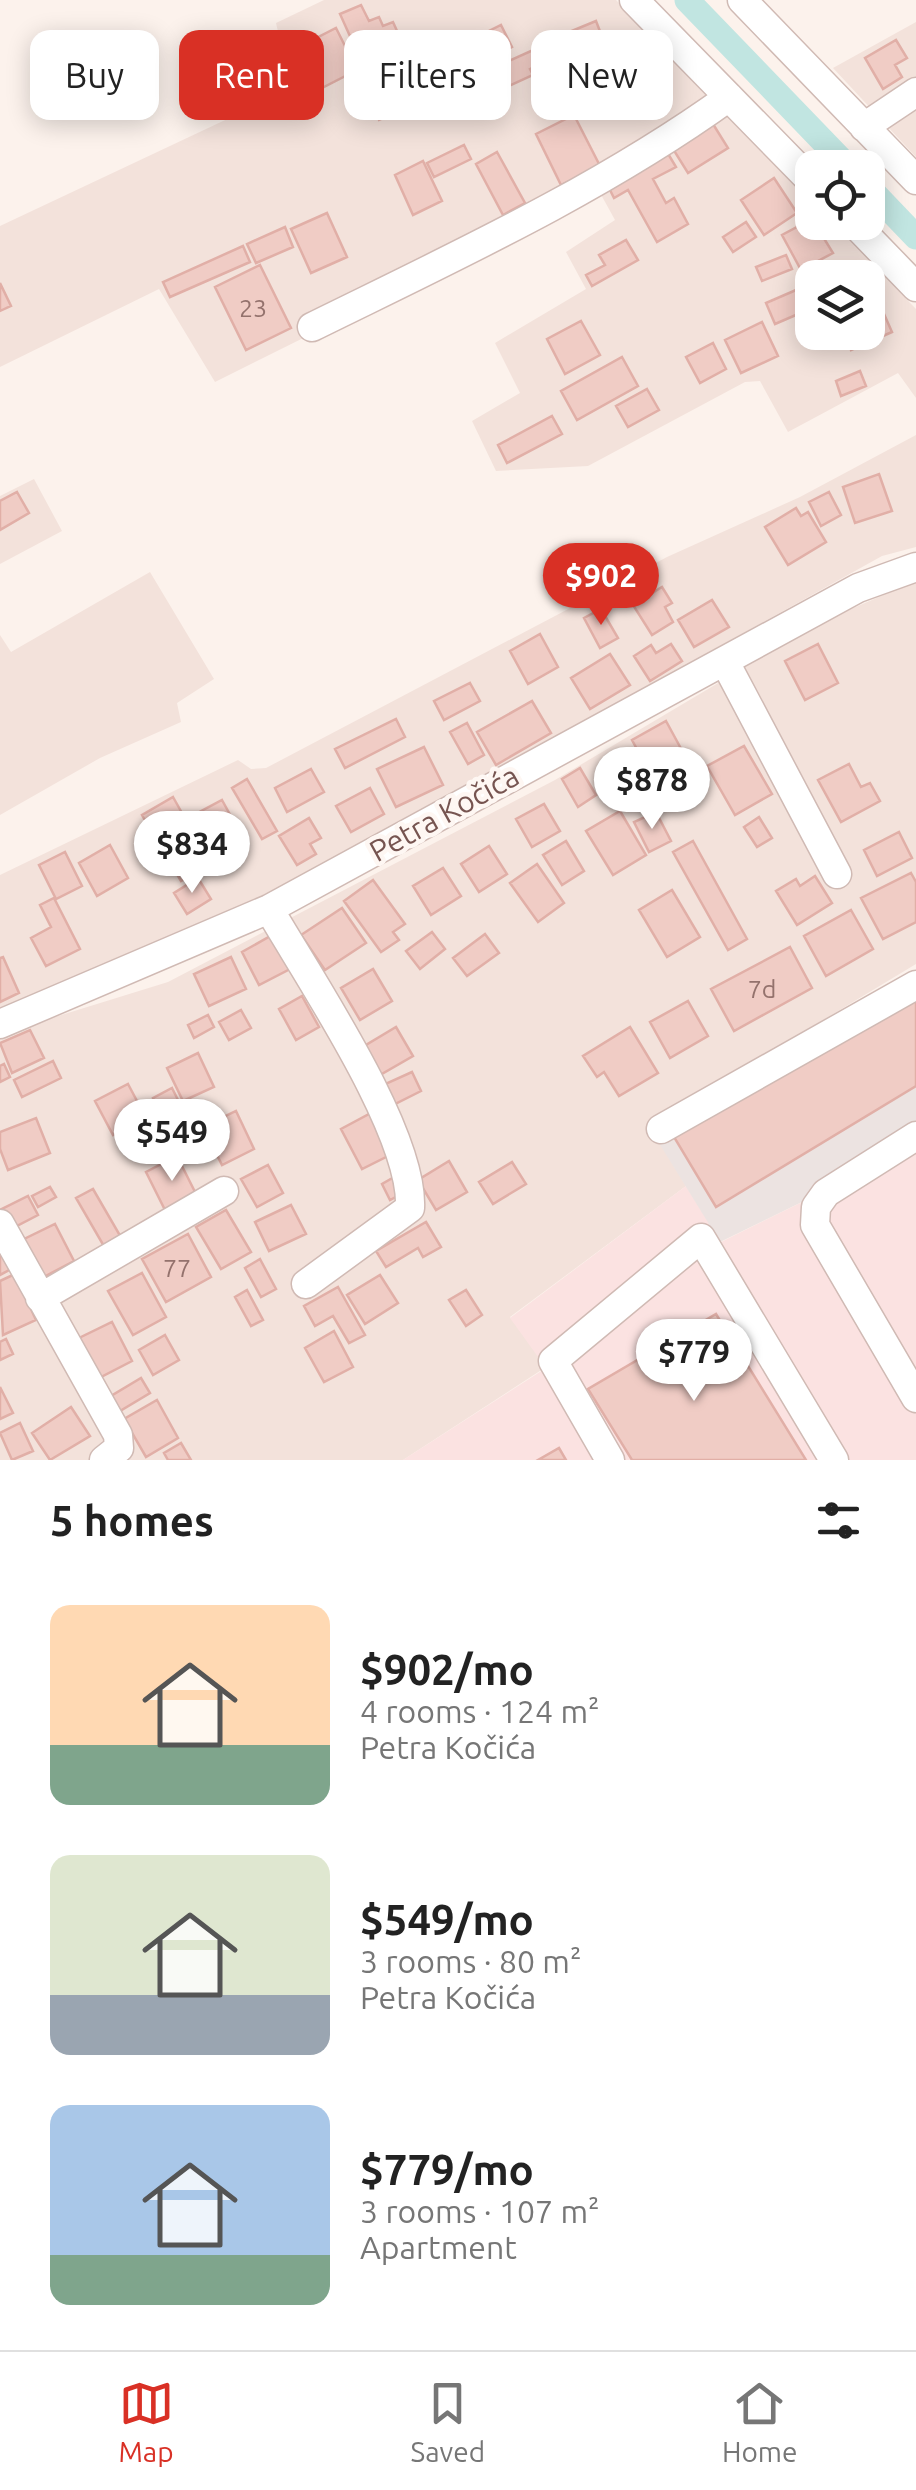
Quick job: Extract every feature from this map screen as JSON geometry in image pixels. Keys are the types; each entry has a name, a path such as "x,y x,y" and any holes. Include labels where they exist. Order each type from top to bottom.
{"street":[{"path":"634,0 795,165"},
{"path":"742,0 916,180"},
{"path":"864,126 916,92"},
{"path":"312,327 580,190 644,154 729,97"},
{"path":"871,240 916,286"},
{"name":"Petra Kočića","path":"0,1024 269,908 858,588 916,567"},
{"path":"725,662 837,874"},
{"path":"269,908 387,1120 411,1186 410,1208 306,1284"},
{"path":"662,1129 916,985"},
{"path":"916,1136 826,1193 816,1207 815,1225 916,1398"},
{"path":"40,1298 224,1192"},
{"path":"0,1224 118,1436 119,1448 104,1460"},
{"path":"610,1460 553,1361 701,1238 834,1460"}],"shaded area":[{"path":"324,0 616,0 645,30 531,30 531,120 673,120 673,59 795,185 795,240 849,240 868,260 795,260 795,350 885,350 885,277 916,309 916,398 898,373 788,432 760,381 745,382 588,466 496,471 472,421 520,393 495,343 586,289 566,252 615,220 599,191 215,382 159,289 0,367 0,226 225,120 324,120 324,30 278,30 276,23"},
{"path":"916,22 916,157 833,68"},
{"path":"916,435 916,547 882,556 259,902 0,1016 0,875 238,760 251,769 266,768 667,557 800,497"},
{"path":"34,479 62,531 0,564 0,496"},
{"path":"150,572 214,679 177,703 181,722 100,758 0,815 0,635 11,652"},
{"path":"916,581 916,964 649,1125 686,1186 510,1317 546,1367 403,1460 0,1460 0,1034 168,982 555,780 821,622"},
{"path":"916,996 916,1146 720,1242 659,1143"},
{"path":"916,1146 916,1460 403,1460 546,1368 510,1318 686,1186 721,1242"}],"building":[{"path":"361,5 369,21 379,17 383,26 393,22 397,30 347,30 340,14"},
{"path":"596,21 599,30 574,30"},
{"path":"336,28 344,44 344,77 324,87 324,34"},
{"path":"896,40 907,58 895,65 902,77 883,89 865,58"},
{"path":"531,51 531,76 511,85 511,60"},
{"path":"564,120 577,120 600,166 561,185 536,134"},
{"path":"713,124 728,148 688,173 673,149"},
{"path":"464,145 471,159 434,177 427,163"},
{"path":"497,152 525,203 503,215 476,164"},
{"path":"667,152 676,167 653,179 666,203 674,198 688,224 657,242 628,190 614,198 608,186"},
{"path":"423,161 442,201 413,215 395,175"},
{"path":"774,178 795,214 764,235 741,200"},
{"path":"327,213 347,257 311,273 291,229"},
{"path":"746,222 756,237 733,252 723,237"},
{"path":"285,227 293,247 256,263 247,244"},
{"path":"795,228 795,240 825,240 833,253 820,260 796,260 782,235"},
{"path":"626,240 638,260 592,286 586,275 605,265 599,255"},
{"path":"243,246 250,262 170,297 163,282"},
{"path":"786,255 792,269 762,281 756,267"},
{"path":"260,265 291,328 246,350 215,287"},
{"path":"0,283 11,306 0,311"},
{"path":"795,290 795,315 775,324 766,303"},
{"path":"885,316 892,332 885,335"},
{"path":"581,321 600,355 565,374 547,339"},
{"path":"762,322 778,356 741,373 725,340"},
{"path":"713,343 726,369 700,383 686,357"},
{"path":"622,357 638,386 577,420 561,391"},
{"path":"860,371 866,386 841,396 836,381"},
{"path":"647,389 659,410 628,427 616,406"},
{"path":"552,416 562,434 507,463 498,445"},
{"path":"879,474 892,511 855,523 843,487"},
{"path":"17,492 29,513 0,530 0,501"},
{"path":"829,492 841,515 821,526 809,502"},
{"path":"796,508 801,516 808,512 826,542 788,565 765,527"},
{"path":"662,587 672,603 665,607 673,622 652,635 633,605"},
{"path":"712,600 729,627 694,647 678,620"},
{"path":"601,609 618,638 600,648 584,618"},
{"path":"540,634 558,667 528,684 510,651"},
{"path":"671,644 682,661 650,681 634,656 651,645 656,653"},
{"path":"818,644 838,683 805,700 785,661"},
{"path":"610,654 630,685 590,709 571,678"},
{"path":"470,683 480,701 444,720 434,701"},
{"path":"532,701 551,733 496,765 477,732"},
{"path":"396,719 405,737 345,768 335,749"},
{"path":"666,721 691,767 657,786 632,740"},
{"path":"467,723 484,755 468,764 450,732"},
{"path":"744,746 772,794 735,815 707,766"},
{"path":"424,747 443,785 396,807 377,769"},
{"path":"637,764 651,793 623,806 609,777"},
{"path":"849,764 861,787 870,783 880,801 841,822 818,780"},
{"path":"580,768 596,795 578,807 562,779"},
{"path":"311,769 324,792 287,812 275,788"},
{"path":"692,774 703,794 678,807 667,788"},
{"path":"247,779 277,831 262,839 232,788"},
{"path":"370,788 384,814 351,832 336,806"},
{"path":"173,797 187,822 156,840 142,815"},
{"path":"222,800 239,831 208,849 190,817"},
{"path":"544,804 560,831 532,847 516,819"},
{"path":"620,811 646,855 613,875 586,831"},
{"path":"656,812 671,841 649,852 634,822"},
{"path":"759,817 772,838 757,847 744,827"},
{"path":"309,818 321,838 310,844 316,854 297,865 279,836"},
{"path":"899,832 912,858 877,876 864,850"},
{"path":"192,836 209,865 181,881 164,852"},
{"path":"566,841 584,871 562,885 543,855"},
{"path":"693,841 747,939 728,950 673,852"},
{"path":"110,845 128,878 97,896 79,863"},
{"path":"489,846 507,874 479,892 461,864"},
{"path":"65,852 82,886 56,899 39,865"},
{"path":"537,864 564,903 538,922 510,883"},
{"path":"443,868 461,896 431,915 413,886"},
{"path":"911,873 916,882 916,922 883,939 861,898"},
{"path":"815,876 832,903 797,925 776,891 796,879 800,886"},
{"path":"198,878 211,899 187,914 174,893"},
{"path":"373,880 405,924 393,932 399,940 381,952 344,901"},
{"path":"672,890 700,937 667,957 639,910"},
{"path":"54,898 80,949 46,966 31,938 51,927 40,905"},
{"path":"342,908 366,943 325,970 301,935"},
{"path":"851,910 873,949 826,976 804,936"},
{"path":"432,932 445,949 420,969 406,951"},
{"path":"274,934 292,968 259,985 242,952"},
{"path":"485,934 499,953 467,976 453,958"},
{"path":"790,947 812,988 734,1031 711,989"},
{"path":"3,957 19,993 0,1002 0,958"},
{"path":"231,957 246,989 209,1006 194,974"},
{"path":"373,969 392,1001 360,1020 341,988"},
{"path":"916,991 916,1086 716,1207 674,1137"},
{"path":"302,996 319,1027 296,1040 279,1009"},
{"path":"688,1001 708,1036 670,1058 650,1022"},
{"path":"241,1010 251,1028 229,1040 219,1022"},
{"path":"208,1015 214,1027 194,1038 188,1025"},
{"path":"396,1027 413,1056 373,1079 356,1051"},
{"path":"630,1027 658,1073 619,1096 604,1072 597,1077 583,1056"},
{"path":"30,1030 44,1058 12,1073 0,1043"},
{"path":"198,1053 214,1087 183,1101 167,1068"},
{"path":"53,1061 61,1078 22,1097 14,1080"},
{"path":"4,1064 10,1077 0,1082 0,1066"},
{"path":"412,1072 421,1091 393,1105 383,1085"},
{"path":"128,1084 146,1118 113,1135 95,1101"},
{"path":"172,1088 193,1130 174,1140 153,1098"},
{"path":"236,1111 254,1149 222,1165 203,1127"},
{"path":"371,1113 392,1154 362,1169 341,1129"},
{"path":"36,1118 50,1153 8,1170 0,1149 0,1132"},
{"path":"177,1156 197,1196 166,1212 146,1172"},
{"path":"449,1161 467,1192 436,1210 418,1180"},
{"path":"512,1162 526,1184 493,1204 479,1182"},
{"path":"268,1165 283,1193 257,1207 241,1179"},
{"path":"396,1176 405,1192 390,1200 382,1184"},
{"path":"50,1187 56,1197 38,1207 32,1196"},
{"path":"93,1189 122,1239 105,1248 76,1198"},
{"path":"28,1196 38,1215 9,1230 0,1210"},
{"path":"291,1205 306,1234 269,1251 255,1222"},
{"path":"226,1210 251,1252 221,1269 196,1227"},
{"path":"426,1222 441,1247 423,1257 418,1248 386,1267 376,1251"},
{"path":"55,1224 74,1261 40,1279 20,1241"},
{"path":"188,1234 211,1277 166,1302 142,1259"},
{"path":"0,1247 11,1269 0,1275"},
{"path":"260,1259 276,1289 261,1297 245,1268"},
{"path":"142,1273 166,1317 133,1335 108,1291"},
{"path":"15,1274 36,1320 3,1335 0,1281"},
{"path":"380,1275 398,1303 365,1324 347,1295"},
{"path":"338,1287 365,1335 349,1343 333,1316 315,1326 304,1306"},
{"path":"247,1290 263,1320 251,1326 235,1297"},
{"path":"466,1290 482,1315 466,1326 449,1300"},
{"path":"716,1314 806,1460 632,1460 588,1389"},
{"path":"112,1322 132,1361 99,1378 79,1338"},
{"path":"334,1331 353,1367 324,1382 305,1348"},
{"path":"165,1335 179,1360 153,1375 139,1350"},
{"path":"6,1339 13,1354 0,1360 0,1342"},
{"path":"141,1378 150,1393 120,1411 111,1396"},
{"path":"0,1387 13,1413 0,1419"},
{"path":"157,1400 178,1438 146,1457 124,1419"},
{"path":"71,1407 90,1436 50,1460 32,1433"},
{"path":"20,1423 33,1451 12,1460 0,1433"},
{"path":"181,1443 191,1460 168,1460 164,1453"},
{"path":"559,1448 566,1460 538,1460"}],"waterway":[{"path":"687,0 832,150"},
{"path":"885,205 916,237"}]}
